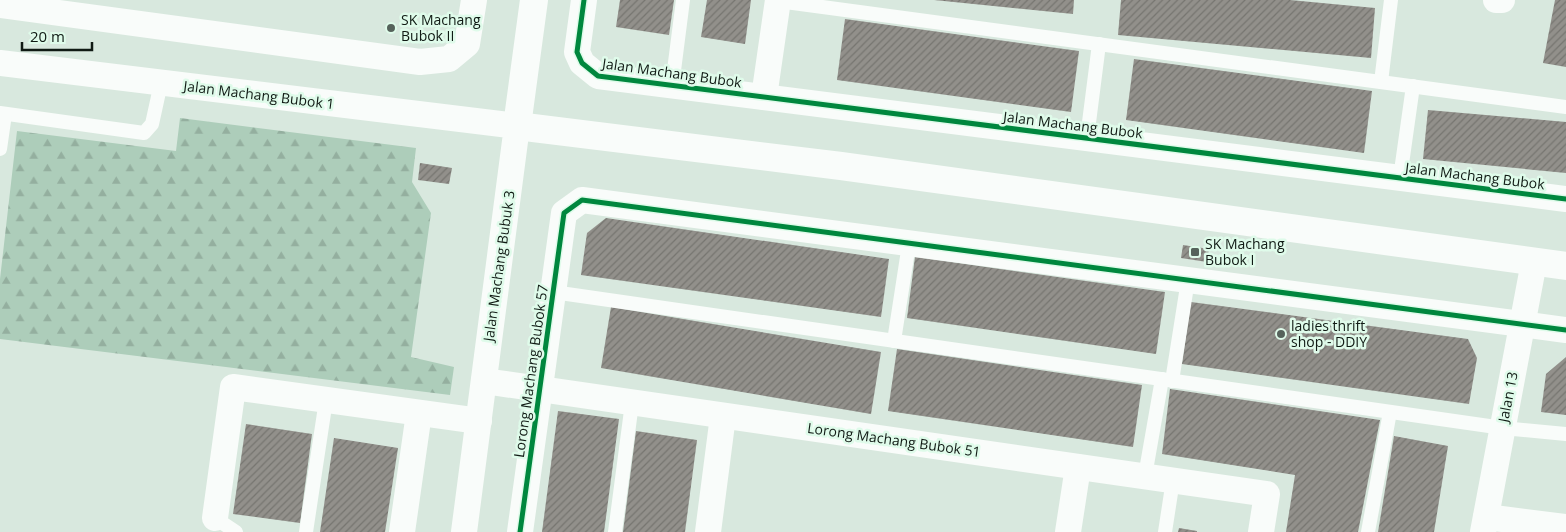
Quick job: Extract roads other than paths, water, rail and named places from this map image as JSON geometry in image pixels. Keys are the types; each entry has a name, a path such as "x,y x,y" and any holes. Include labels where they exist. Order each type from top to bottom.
{"main road":[{"name":"Jalan Machang Bubuk 3","path":"517,126 534,0"},
{"path":"517,126 841,166 1566,266"}],"street":[{"path":"0,5 420,62 449,59 467,44 474,0"},
{"name":"Jalan Machang Bubok","path":"584,0 577,52 582,63 598,76 1566,199"},
{"path":"764,97 778,0"},
{"path":"1496,0 1502,0"},
{"name":"Jalan Machang Bubok 1","path":"0,63 517,126"},
{"name":"Jalan Machang Bubuk 3","path":"464,532 517,126"},
{"name":"Lorong Machang Bubok 57","path":"520,532 564,213 582,200 909,244"},
{"path":"909,244 1566,330"},
{"name":"Jalan 13","path":"1484,524 1534,262"},
{"name":"Lorong Machang Bubok 51","path":"484,381 1267,494 1261,532"},
{"path":"226,525 233,387 479,421"},
{"path":"402,532 419,413"},
{"path":"708,532 723,416"},
{"path":"1068,532 1078,467"},
{"path":"1484,524 1566,527"}],"lane":[{"path":"672,86 683,0"},
{"path":"778,0 1566,107"},
{"path":"1381,82 1391,0"},
{"path":"1087,138 1099,44"},
{"path":"0,148 3,114 144,133 152,124 161,83"},
{"path":"1400,178 1413,86"},
{"path":"894,341 909,244"},
{"path":"1145,476 1188,280"},
{"path":"553,292 1502,428 1566,434"},
{"path":"306,532 326,400"},
{"path":"615,532 632,402"},
{"path":"1368,532 1390,412"},
{"path":"1164,532 1173,480"}],"place":[{"name":"SK Machang Bubok II","path":"391,28"},
{"name":"SK Machang Bubok I","path":"1195,252"},
{"name":"ladies thrift shop - DDIY","path":"1281,334"}]}
